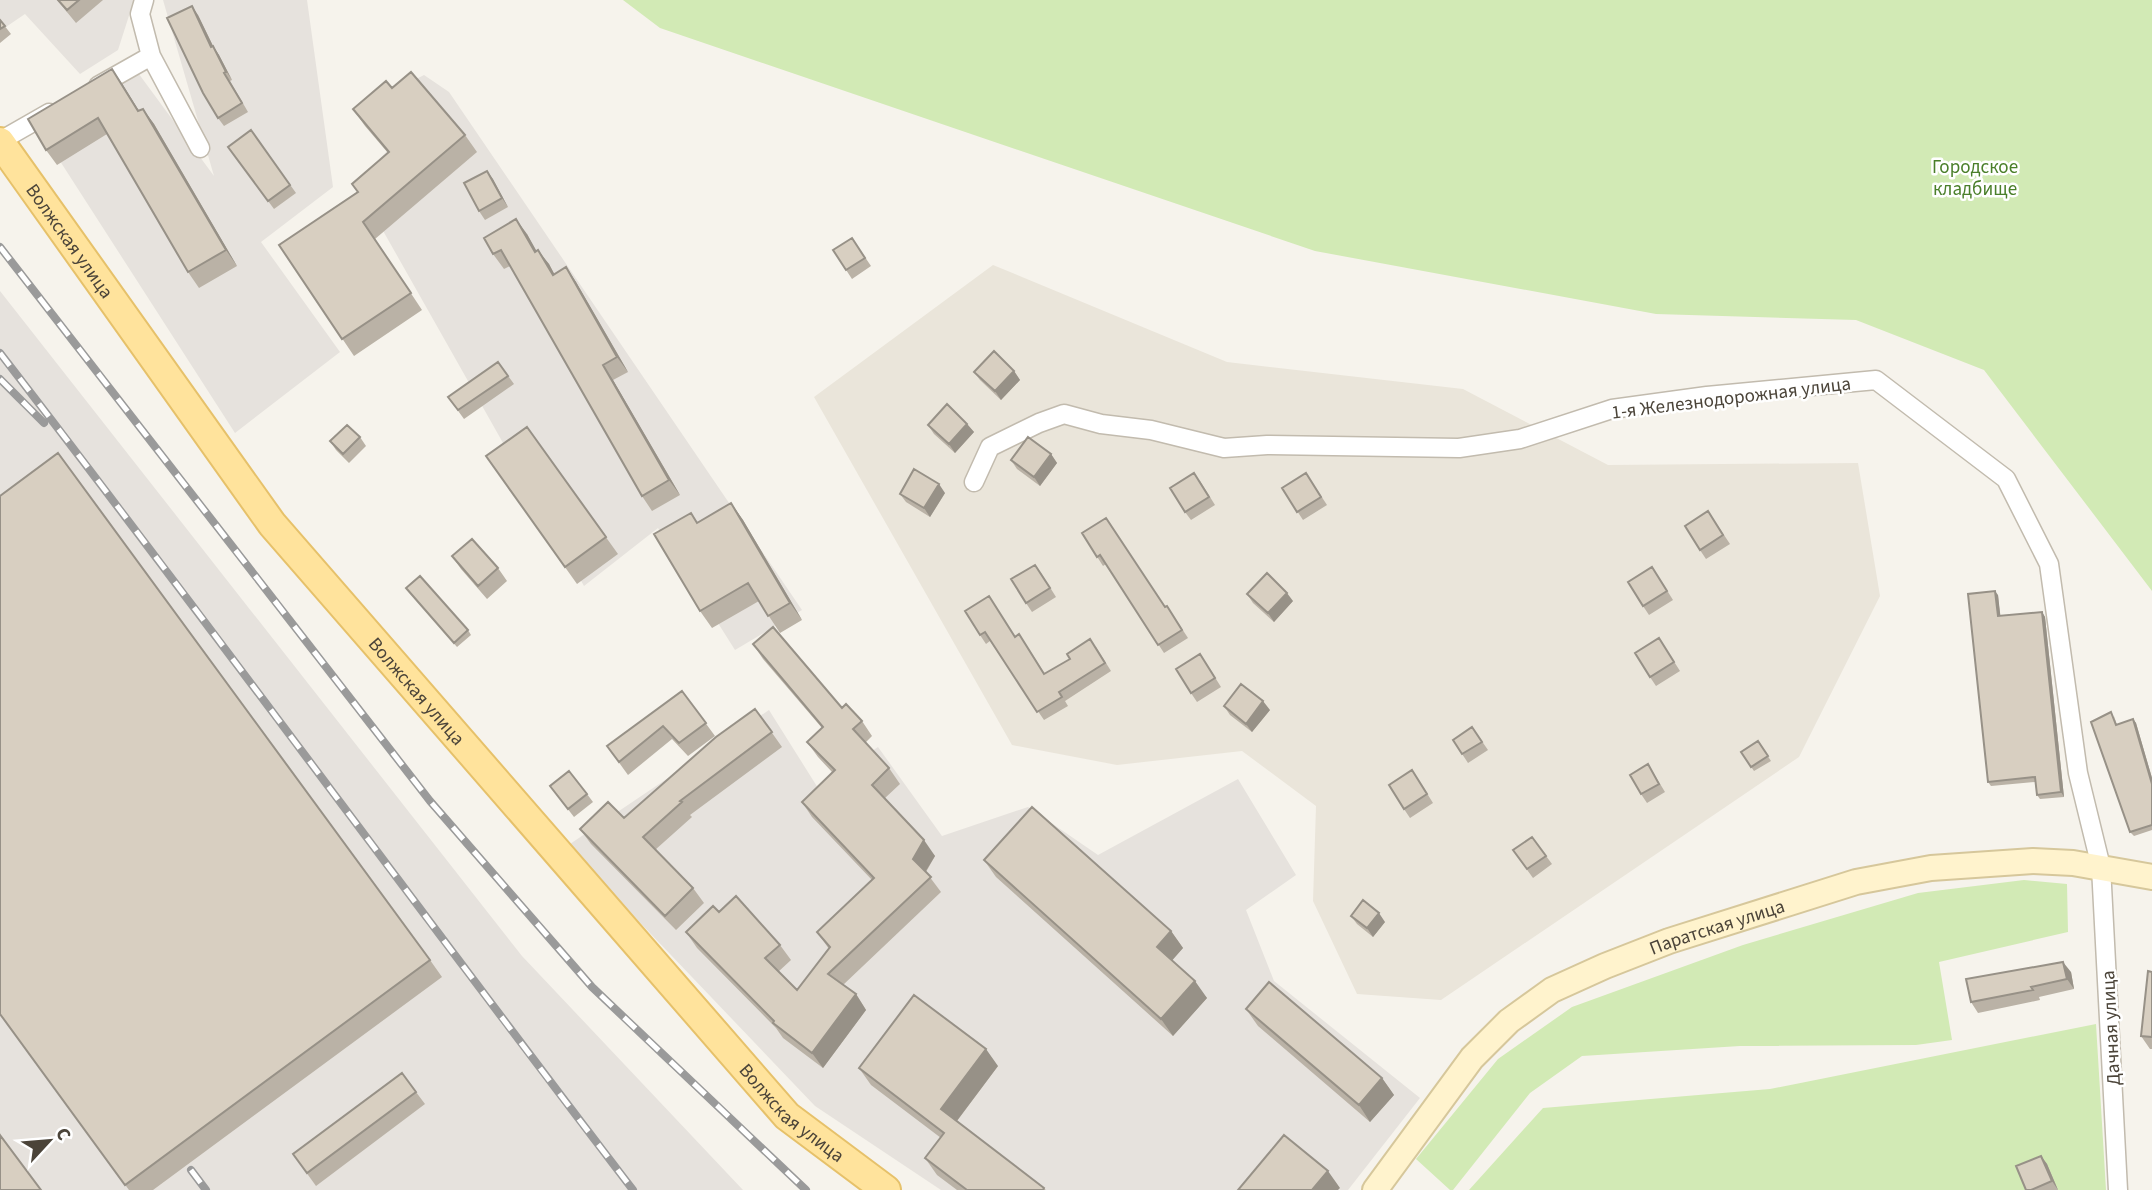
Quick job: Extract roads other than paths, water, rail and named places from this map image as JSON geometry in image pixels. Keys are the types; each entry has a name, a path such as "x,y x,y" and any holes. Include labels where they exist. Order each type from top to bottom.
{"main road":[{"name":"Волжская улица","path":"0,141 272,524 787,1116 886,1190"},
{"name":"Паратская улица","path":"1375,1190 1472,1058 1509,1020 1552,990 1605,965 1669,940 1856,882 1931,869 2033,861 2101,867 2152,877"}],"street":[{"path":"144,0 140,14 151,55 200,148"},
{"path":"87,92 151,55"},
{"path":"0,141 65,104"},
{"name":"1-я Железнодорожная улица","path":"974,482 990,447 1039,422 1064,414 1101,424 1151,430 1224,448 1267,445 1459,448 1520,439 1612,410 1707,396 1876,380 2006,479 2049,564 2078,773 2101,867"},
{"name":"Дачная улица","path":"2101,867 2118,1190"}],"railway":[{"path":"0,247 430,801 592,987 806,1190"},
{"path":"0,353 633,1190"},
{"path":"0,379 44,423"},
{"path":"191,1170 206,1190"}],"park label":[{"name":"Городское кладбище","path":"1975,177"}]}
